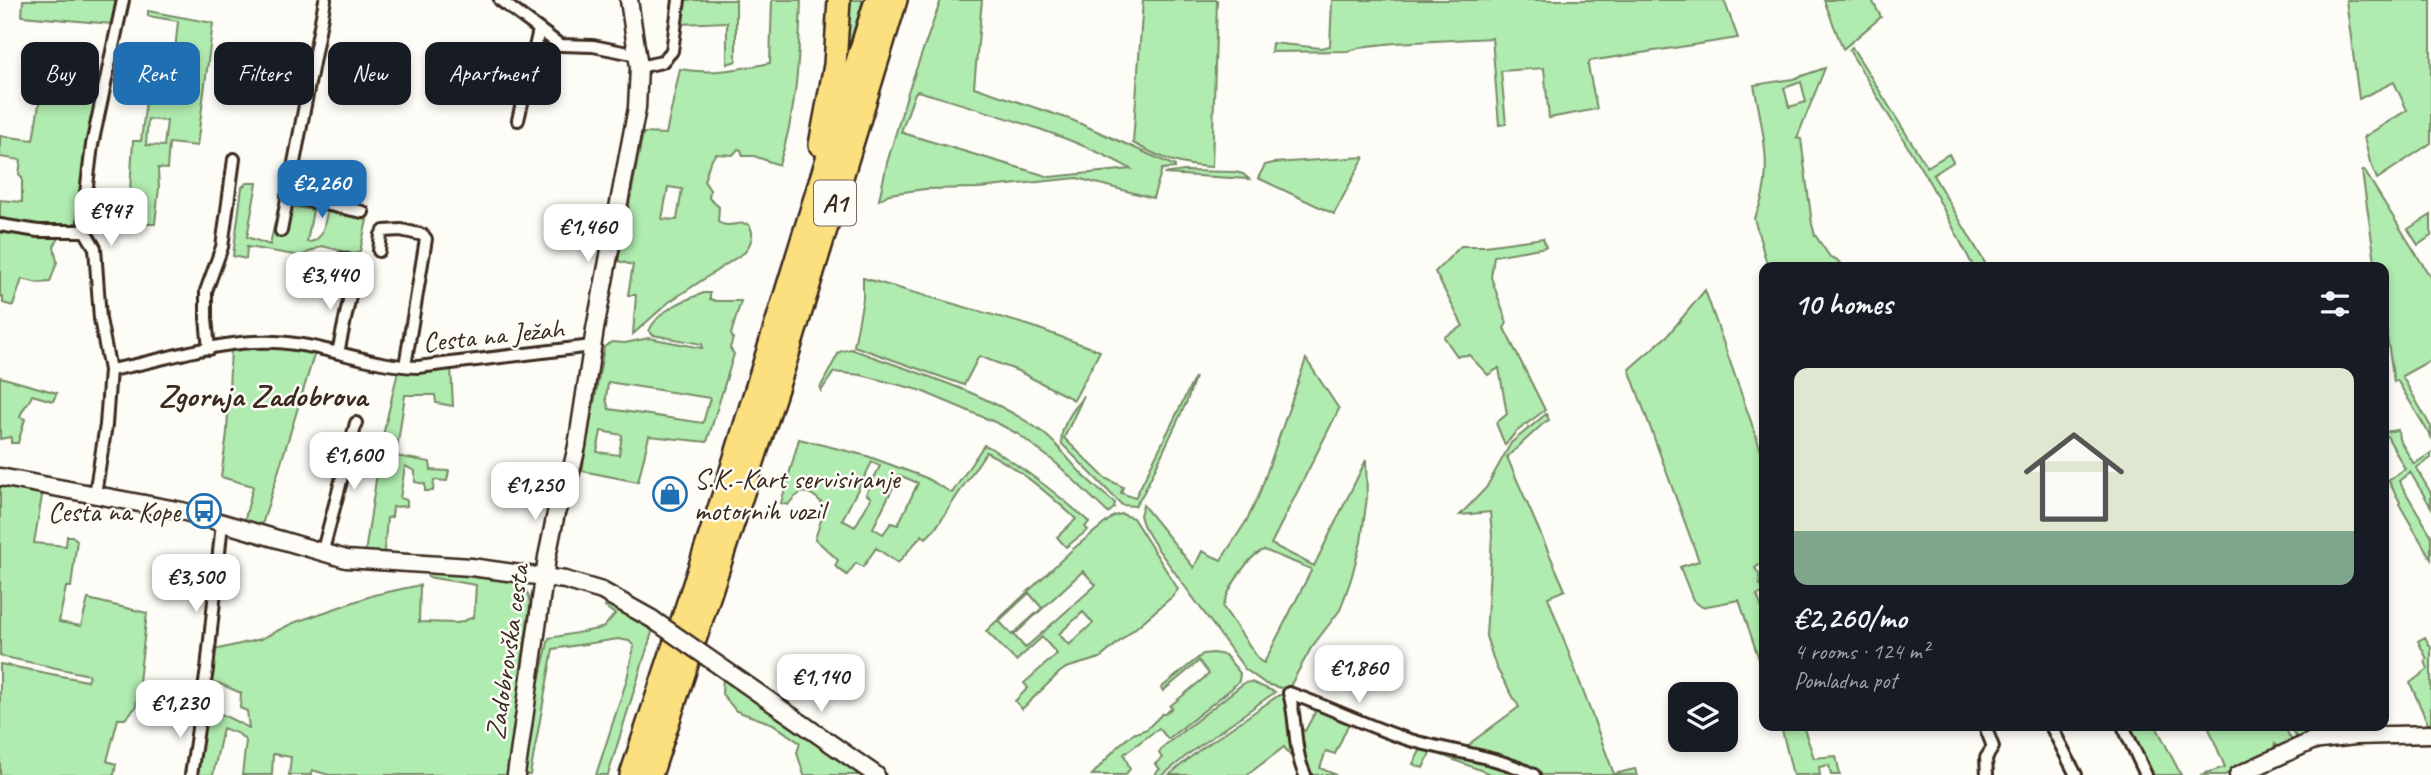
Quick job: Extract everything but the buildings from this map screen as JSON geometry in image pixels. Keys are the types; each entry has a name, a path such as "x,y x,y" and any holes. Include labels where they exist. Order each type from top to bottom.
{"highway":[{"path":"805,236 805,199 831,92 839,0"},
{"name":"A1","path":"632,775 805,236 876,0"},
{"name":"A1","path":"651,775 784,367 896,0"},
{"path":"884,40 907,0"}],"main road":[{"name":"Zadobrovška cesta","path":"516,775 556,513 575,453 592,346 636,114 639,61 629,0"},
{"path":"0,477 173,509 322,554 354,560 441,564 579,583 602,591 652,619 876,775"},
{"path":"2238,775 2312,741 2355,736 2431,734"}],"street":[{"path":"95,494 107,415 110,370 100,319 95,248 85,231 84,210 92,145 123,0"},
{"path":"281,231 325,0"},
{"path":"500,0 560,45 593,46 639,61 662,62 672,51 679,0"},
{"path":"518,120 538,30"},
{"path":"209,349 206,291 222,247 234,159"},
{"path":"287,196 363,212"},
{"path":"0,225 27,230 85,231"},
{"path":"379,251 384,231 415,232 423,234 426,240 405,366"},
{"path":"338,354 356,267 355,262 342,259"},
{"name":"Cesta na Ježah","path":"110,370 239,343 277,342 405,366 458,363 592,346"},
{"path":"322,554 356,423"},
{"path":"191,775 207,669 222,523"},
{"path":"1305,775 1289,693 1365,725 1492,758 1534,775"},
{"path":"1987,731 1993,747 1986,758 1987,775"},
{"path":"2054,731 2076,775"},
{"path":"2125,731 2146,775"}],"green space":[{"path":"23,0 116,0 112,24 22,16"},
{"path":"683,0 736,0 736,61 727,64 727,22 680,24"},
{"path":"772,0 801,0 793,104 779,165 754,156 743,156 738,149 733,155 716,154 710,162 704,181 710,190 709,198 719,207 718,222 726,225 748,224 752,234 749,245 745,252 669,302 633,334 636,295 628,295 633,265 618,261 643,133 666,134 680,69 714,71 770,63","holes":["668,187 682,189 677,220 662,219"]},
{"path":"846,0 863,0 844,62"},
{"path":"941,0 982,0 974,87 1072,120 1175,168 1162,169 1153,198 1077,178 979,188 925,189 889,194 879,200 908,92","holes":["918,91 1055,135 1131,169 1050,177 901,132"]},
{"path":"1143,0 1217,0 1212,167 1171,160 1133,143"},
{"path":"1332,0 1724,0 1738,38 1590,61 1588,66 1597,109 1549,118 1544,68 1501,71 1506,124 1499,125 1492,38 1395,43 1348,51 1271,52 1272,43 1321,48 1330,46"},
{"path":"1824,0 1872,0 1881,17 1843,49"},
{"path":"2346,0 2431,0 2431,143 2377,179 2364,137 2407,110 2394,82 2359,99"},
{"path":"148,11 213,23 197,146 169,143 167,169 158,168 155,224 128,224 133,141 141,141 145,105 200,105 200,42 176,42 178,21 148,16","holes":["148,119 167,121 164,146 146,145"]},
{"path":"1852,47 1927,167 1949,154 1953,162 1933,175 1984,262 1971,262 1931,185 1849,50"},
{"path":"1825,68 1797,138 1801,139 1815,235 1830,257 1839,262 1766,262 1754,218 1761,203 1766,170 1754,85 1793,79","holes":["1801,82 1806,102 1789,107 1784,88"]},
{"path":"39,105 96,105 85,158 80,220 73,224 42,227 0,221 0,200 22,202 22,178 19,174 21,160 0,157 0,136 33,140"},
{"path":"1364,157 1334,214 1258,178 1265,165 1273,163"},
{"path":"2364,170 2431,278 2431,360 2402,376 2431,427 2431,437 2397,380 2394,382 2389,350 2389,262 2375,262 2362,172"},
{"path":"1184,171 1235,172 1249,179 1164,174"},
{"path":"247,183 257,183 247,237 270,245 279,204 313,210 307,242 320,236 327,212 367,220 360,251 354,254 322,246 301,256 247,247 246,259 233,256 242,187"},
{"path":"2431,215 2431,236 2418,245 2408,229"},
{"path":"0,229 63,232 54,246 57,262 50,282 38,283 22,279 13,306 3,303 3,297 0,296"},
{"path":"1543,238 1546,247 1494,256 1491,277 1507,323 1504,328 1545,410 1516,432 1505,445 1496,423 1507,414 1499,368 1488,375 1469,355 1457,356 1444,337 1463,326 1435,272 1461,246 1485,246"},
{"path":"863,278 1031,326 1100,351 1074,400 1018,371 979,356 964,385 854,346 863,299"},
{"path":"1705,290 1759,445 1759,565 1755,568 1759,574 1759,659 1739,600 1702,607 1693,600 1680,567 1699,561 1629,369 1668,335"},
{"path":"704,293 710,293 710,299 716,301 741,301 731,334 733,338 730,348 734,354 707,442 649,436 638,482 582,471 604,347 612,342 625,343 649,338 702,348 702,344 653,335 649,331 665,312","holes":["608,382 710,398 703,423 609,409 606,399","601,431 622,435 619,455 597,452"]},
{"path":"269,344 315,352 261,528 244,523 253,486 221,477 227,433 231,348"},
{"path":"851,349 950,384 1020,418 1053,442 1083,475 1115,503 1114,508 1108,513 1056,463 1018,434 919,390 861,375 834,372 821,391 820,388 839,352"},
{"path":"1306,359 1339,409 1271,544 1314,566 1366,460 1367,497 1361,542 1340,610 1311,648 1290,686 1281,688 1266,684 1245,669 1157,548 1140,515 1143,505 1194,568 1202,551 1221,560 1247,520 1259,495","holes":["1264,550 1311,569 1264,663 1260,661 1223,607 1229,592 1245,566"]},
{"path":"451,367 453,406 436,403 435,395 405,395 396,456 430,462 431,470 449,471 447,481 434,480 433,491 425,491 425,484 415,482 415,471 405,466 400,498 407,500 407,506 393,507 392,517 387,518 384,555 365,553 382,440 398,371 419,372"},
{"path":"0,377 57,393 53,401 32,395 20,417 25,419 18,443 11,443 11,437 0,439"},
{"path":"1195,377 1187,401 1135,506 1122,505 1062,444 1062,431 1084,395 1064,438 1105,478 1123,487 1121,493 1135,498"},
{"path":"1546,414 1549,420 1507,457 1565,590 1548,597 1614,774 1635,769 1637,775 1542,775 1513,761 1468,747 1519,707 1496,667 1486,636 1492,535 1490,512 1460,515 1486,488 1511,443"},
{"path":"2398,430 2399,439 2414,464 2431,453 2431,458 2416,468 2431,493 2431,507 2410,472 2399,481 2431,535 2431,559 2389,482 2405,469 2389,440 2389,431"},
{"path":"799,439 867,456 924,477 952,493 984,445 1028,473 1089,522 1085,527 1088,530 1066,547 1057,537 1076,519 1033,482 986,452 935,529 926,538 922,535 898,563 876,548 863,567 856,563 847,575 835,566 838,560 815,539 822,517 821,502 811,494 803,493 788,505 781,503","holes":["872,462 880,466 866,494 871,498 855,527 842,520","899,475 918,483 898,525 891,523 883,534 873,528"]},
{"path":"0,483 43,490 34,543 66,546 67,536 77,540 71,587 66,587 59,622 81,626 88,599 147,613 136,707 125,719 118,719 107,761 116,764 114,775 0,775 0,664 87,681 89,675 0,656"},
{"path":"1122,514 1133,518 1178,589 1100,658 1066,668 1022,709 1015,701 1028,688 1024,683 1057,654 1042,637 1016,661 986,631 1073,549 1114,516","holes":["1083,571 1096,585 1025,648 1014,635","1029,593 1042,608 1012,635 999,621","1083,612 1093,623 1069,645 1059,634"]},
{"path":"425,570 514,582 528,594 530,605 510,775 329,775 312,770 311,775 289,775 291,757 273,754 272,775 242,775 246,741 239,734 223,728 213,775 198,775 202,721 208,703 219,713 249,728 247,711 240,708 241,693 218,683 209,683 214,650 261,639 293,623 374,595 420,585 419,622 458,623 474,617 476,585 428,577"},
{"path":"607,603 653,629 608,775 596,775 627,679 634,646 629,641 618,639 553,649 530,775 524,775 536,693 549,638 604,627 615,614 605,607"},
{"path":"2425,637 2431,648 2431,724 2428,724 2410,683 2428,669 2425,661 2427,659 2418,641"},
{"path":"1203,654 1225,655 1240,673 1239,681 1168,739 1159,728 1124,754 1130,769 1125,775 1092,775 1119,745 1133,734 1147,729 1209,674 1199,661 1163,691 1161,688"},
{"path":"723,675 867,775 804,775 797,753 800,743 773,724 736,711 722,694"},
{"path":"1251,682 1275,692 1163,775 1154,775 1160,769 1155,764 1162,758 1159,753 1164,746 1244,683"},
{"path":"1279,695 1284,695 1290,702 1295,762 1284,747 1247,775 1169,775 1198,751"},
{"path":"1319,705 1349,723 1335,754 1326,751 1320,768 1336,775 1308,775 1301,728 1305,731"},
{"path":"1782,731 1805,731 1814,758 1836,756 1840,775 1831,775 1829,765 1819,767 1820,775 1793,775"},
{"path":"2129,731 2159,731 2181,775 2150,775"},
{"path":"2210,731 2287,731 2292,741 2278,748 2275,744 2273,750 2225,775 2200,775 2225,767"},
{"path":"2292,731 2347,731 2320,732 2298,739"},
{"path":"1417,743 1529,775 1493,775 1431,751 1423,768 1413,764 1421,749"}],"place":[{"name":"S.K.-Kart servisiranje motornih vozil","path":"670,494"},
{"name":"Cesta na Kope","path":"204,511"}],"district":[{"name":"Zgornja Zadobrova","path":"263,395"}]}
